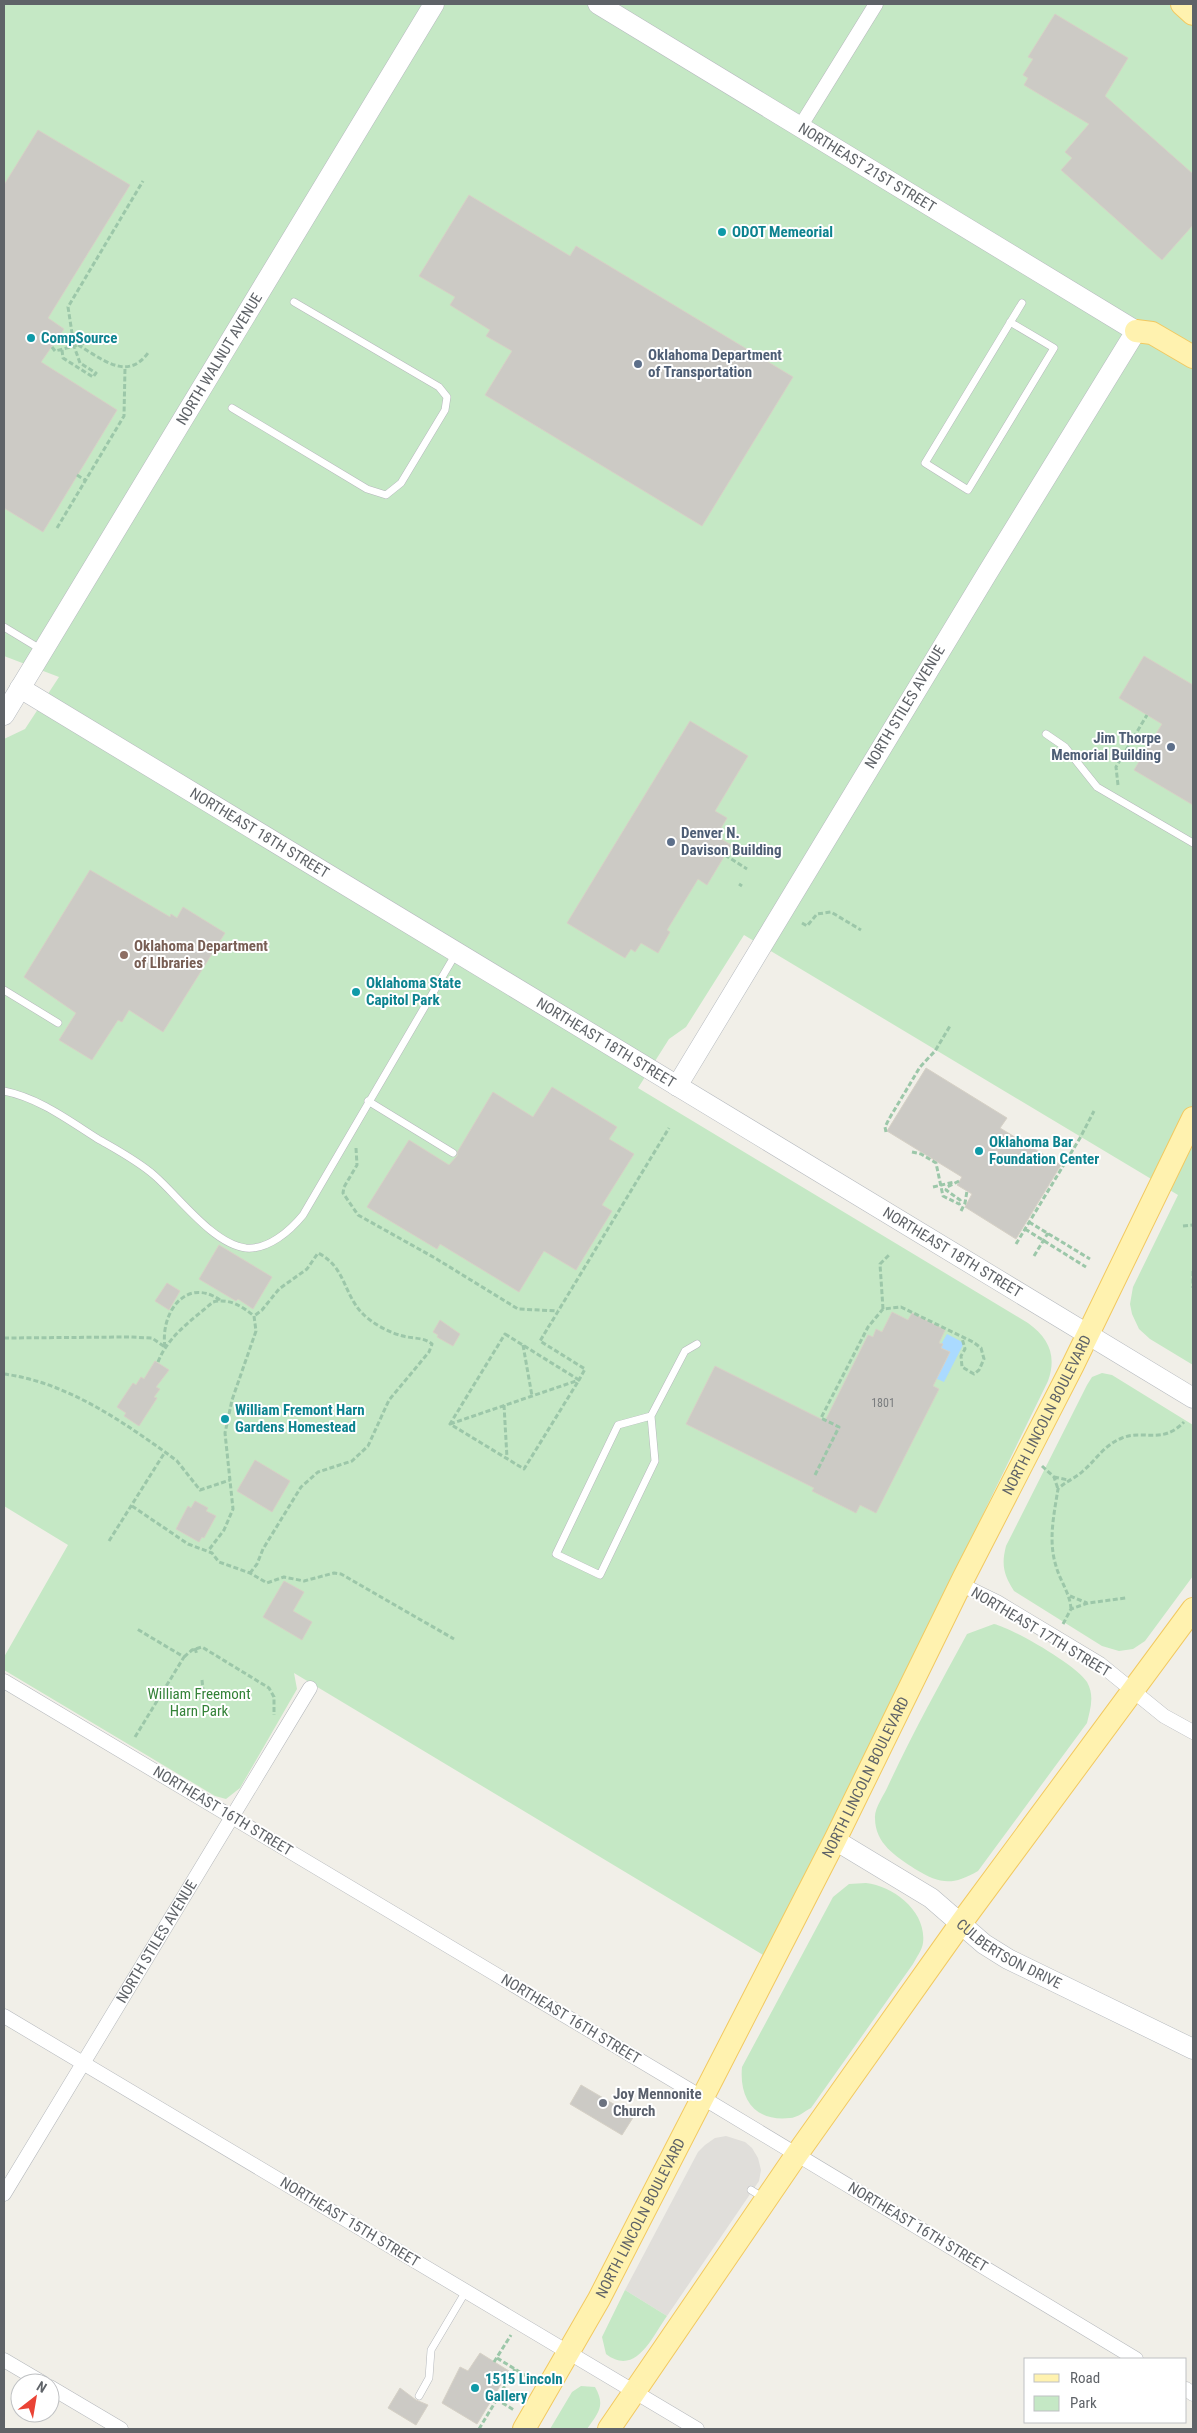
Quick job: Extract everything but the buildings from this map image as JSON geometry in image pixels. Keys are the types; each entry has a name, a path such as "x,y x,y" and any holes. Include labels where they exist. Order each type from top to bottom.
{"main road":[{"path":"1182,4 1193,14"},
{"path":"1136,331 1152,333 1193,356"},
{"name":"NORTH LINCOLN BOULEVARD","path":"522,2421 569,2352 703,2098 835,1840 960,1584 1088,1335 1193,1118"},
{"path":"609,2429 635,2392 759,2195 797,2154 961,1923 1193,1609"}],"street":[{"name":"NORTH WALNUT AVENUE","path":"4,714 434,4"},
{"path":"800,127 876,4"},
{"name":"NORTHEAST 21ST STREET","path":"604,5 800,127 1136,331"},
{"name":"NORTH STILES AVENUE","path":"677,1086 1136,331"},
{"name":"NORTHEAST 18TH STREET","path":"20,688 1193,1398"},
{"name":"NORTHEAST 17TH STREET","path":"960,1584 997,1602 1100,1664 1164,1716 1193,1732"},
{"name":"NORTHEAST 16TH STREET","path":"4,1681 797,2154 1134,2358"},
{"name":"NORTH STILES AVENUE","path":"4,2194 82,2062 310,1688"},
{"name":"CULBERTSON DRIVE","path":"835,1840 931,1898 984,1944 1008,1959 1193,2049"},
{"name":"NORTHEAST 15TH STREET","path":"4,2016 697,2429"},
{"path":"4,2360 26,2373"},
{"path":"60,2393 121,2429"}],"lane":[{"path":"232,408 367,489 386,495 401,483 430,434 447,404 445,392 294,302"},
{"path":"1010,322 1054,348 968,490 925,463 1010,322 1022,303"},
{"path":"4,627 42,650"},
{"path":"1046,734 1065,747 1096,787 1193,844"},
{"path":"4,1091 32,1099 129,1158 155,1176 186,1209 234,1244 245,1248 258,1248 271,1242 296,1224 309,1206 368,1101 457,952"},
{"path":"4,990 58,1023"},
{"path":"368,1101 453,1153"},
{"path":"651,1416 618,1425 556,1554 600,1575 655,1461 651,1416 685,1351 696,1344"},
{"path":"419,2396 429,2378 432,2350 466,2292"}],"path":[{"path":"62,350 63,358 94,377 96,373 80,363 68,307 144,181"},
{"path":"52,347 56,351 86,342"},
{"path":"76,346 106,362 124,368 142,362 148,353"},
{"path":"57,528 124,416 124,368"},
{"path":"78,475 85,480"},
{"path":"1120,801 1116,768 1147,715"},
{"path":"725,855 747,869"},
{"path":"802,923 807,926 817,914 831,912 861,930"},
{"path":"886,1132 885,1127 889,1119 920,1067 935,1051 950,1026"},
{"path":"1016,1244 1094,1111"},
{"path":"450,1424 524,1468 585,1369 540,1341 669,1128"},
{"path":"348,1137 356,1145 358,1158 357,1165 344,1187 343,1193 358,1215 435,1258 518,1309 558,1311"},
{"path":"912,1152 920,1154 936,1163 943,1196 960,1204 960,1200 946,1190 947,1186 960,1180"},
{"path":"933,1187 956,1182"},
{"path":"961,1211 965,1203 967,1191"},
{"path":"1027,1225 1048,1233 1090,1259"},
{"path":"1027,1225 1043,1240 1086,1266"},
{"path":"1183,1226 1193,1225"},
{"path":"1034,1256 1048,1233"},
{"path":"250,1572 257,1564 263,1549 301,1486 318,1472 352,1461 368,1446 389,1400 429,1352 432,1344 425,1339 395,1334 363,1314 350,1296 339,1270 318,1253 307,1269 279,1289 262,1310 254,1316"},
{"path":"815,1475 839,1427 821,1418 868,1327 883,1309 880,1264 890,1254"},
{"path":"1193,1271 1193,1288"},
{"path":"165,1347 166,1324 178,1301 196,1292 212,1294 220,1300 234,1303 254,1316 256,1331 232,1400 226,1433 234,1509 224,1530 208,1551"},
{"path":"158,1362 173,1336 213,1302 220,1300"},
{"path":"883,1309 901,1308 974,1342 981,1348 984,1359 979,1370 974,1374 962,1367 961,1356 965,1349 962,1338"},
{"path":"450,1424 505,1334 579,1380"},
{"path":"4,1338 152,1338 165,1347"},
{"path":"522,1345 532,1396"},
{"path":"4,1374 32,1379 57,1387 84,1400 177,1461 200,1490 230,1480"},
{"path":"450,1424 579,1380"},
{"path":"504,1405 507,1458"},
{"path":"1058,1489 1084,1470 1107,1446 1123,1437 1153,1436 1168,1433 1184,1422"},
{"path":"109,1541 165,1452"},
{"path":"1025,1458 1045,1468 1054,1477 1058,1489 1052,1547 1058,1574 1070,1596 1071,1609 1054,1637"},
{"path":"1054,1477 1068,1480"},
{"path":"132,1506 188,1544 208,1551 226,1566 250,1572 267,1583 284,1577 304,1581 334,1573 342,1574 454,1639"},
{"path":"1070,1596 1088,1603"},
{"path":"1071,1609 1088,1603 1126,1598"},
{"path":"137,1629 184,1657"},
{"path":"135,1737 184,1657 195,1648 202,1647 208,1650 264,1684 274,1697 274,1715"},
{"path":"195,1648 197,1655"},
{"path":"202,1680 202,1690"},
{"path":"163,1692 168,1695"},
{"path":"513,2331 495,2360 538,2383"},
{"path":"479,2429 515,2369"},
{"path":"496,2399 522,2421"}],"shaded area":[{"path":"726,2136 745,2142 752,2148 758,2158 761,2170 759,2181 667,2316 625,2290 698,2152 715,2138"}],"green space":[{"name":"Oklahoma State Capitol Park","path":"4,4 1193,4 1193,1365 1150,1339 1139,1329 1132,1314 1130,1304 1133,1287 1178,1195 744,935 686,1027 669,1039 638,1088 1028,1323 1046,1341 1051,1356 1052,1364 1048,1381 765,1956 294,1673 297,1689 240,1788 226,1799 215,1796 4,1670 4,1657 68,1545 4,1506 4,739 25,729 59,677 4,656"},
{"path":"1102,1373 1112,1375 1193,1425 1193,1576 1145,1641 1133,1649 1119,1651 1102,1646 1014,1591 1006,1575 1004,1564 1006,1546 1087,1385 1092,1377"},
{"path":"994,1624 1044,1648 1081,1675 1087,1682 1091,1692 1087,1723 978,1871 953,1881 939,1880 915,1869 888,1848 879,1835 875,1814 926,1709 967,1634"},
{"path":"866,1883 887,1889 906,1902 914,1911 920,1921 923,1932 921,1948 913,1964 811,2108 793,2118 767,2116 752,2106 747,2098 743,2089 742,2067 833,1897 849,1884"},
{"path":"625,2290 667,2316 642,2352 635,2358 626,2361 617,2360 606,2354 602,2337"},
{"path":"581,2386 595,2387 600,2399 597,2414 587,2429 550,2429 572,2392"}],"water":[{"path":"947,1334 964,1343 944,1382 935,1378 939,1348"}],"place":[{"name":"ODOT Memeorial","path":"722,232"},
{"name":"CompSource","path":"31,338"},
{"name":"Oklahoma Department of Transportation","path":"638,364"},
{"name":"Jim Thorpe Memorial Building","path":"1171,747"},
{"name":"Denver N. Davison Building","path":"671,842"},
{"name":"Oklahoma Department of LIbraries","path":"124,955"},
{"name":"Oklahoma State Capitol Park","path":"356,992"},
{"name":"Oklahoma Bar Foundation Center","path":"979,1151"},
{"name":"William Fremont Harn Gardens Homestead","path":"225,1419"},
{"name":"Joy Mennonite Church","path":"603,2103"},
{"name":"1515 Lincoln Gallery","path":"475,2388"}],"park label":[{"name":"William Freemont Harn Park","path":"199,1702"}]}
